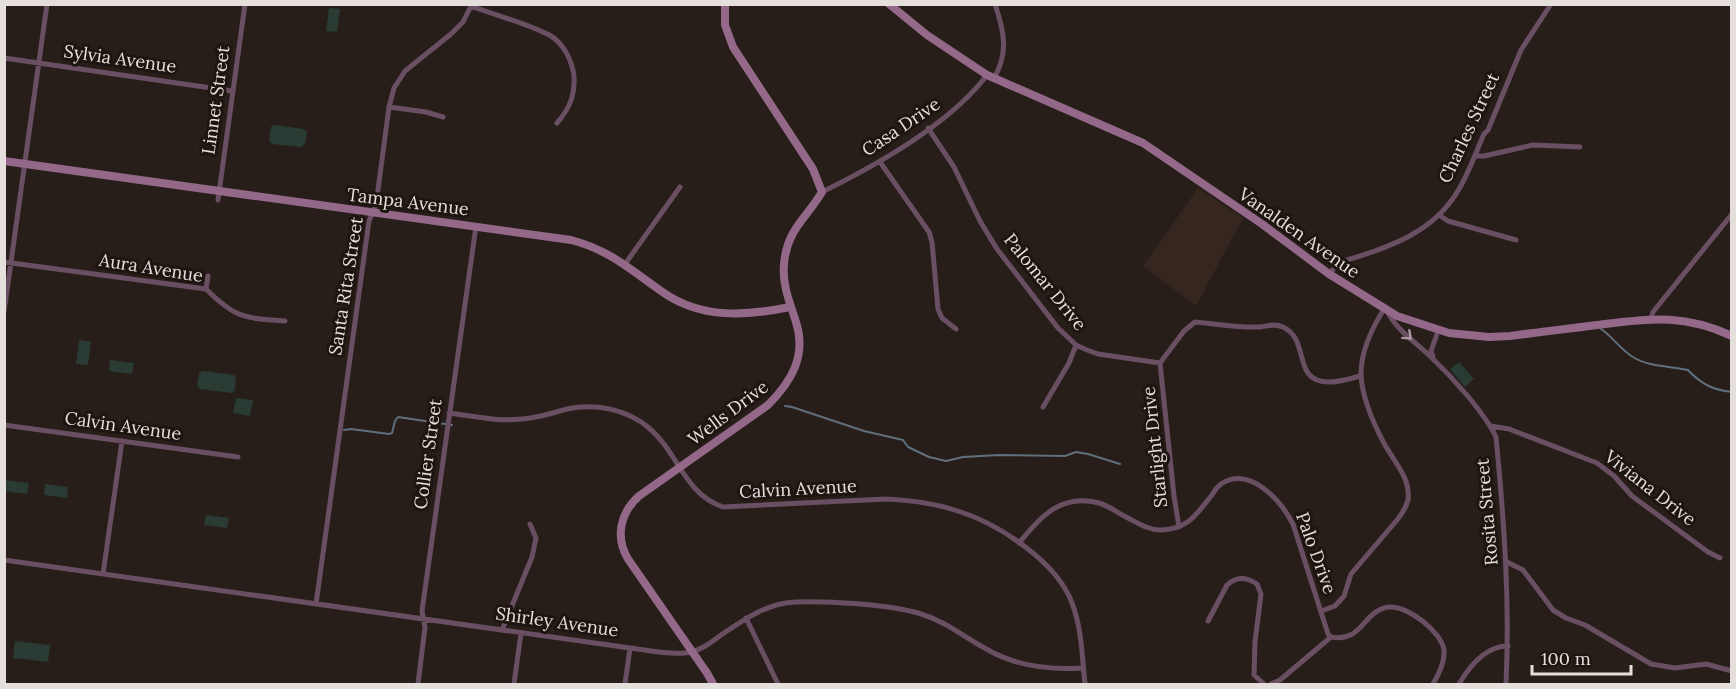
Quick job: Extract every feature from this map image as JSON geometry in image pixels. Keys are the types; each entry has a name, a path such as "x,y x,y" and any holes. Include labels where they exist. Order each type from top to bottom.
{"main road":[{"path":"725,4 726,26 733,47 813,169 822,192"},
{"name":"Vanalden Avenue","path":"889,4 927,35 991,76 1143,143 1262,224 1329,274 1385,310 1438,331 1473,336 1510,336 1651,318 1676,319 1731,336"},
{"name":"Tampa Avenue","path":"4,161 572,240 595,247 625,264 671,297 706,311 742,314 790,307"},
{"name":"Wells Drive","path":"713,684 623,551 620,533 624,513 633,501 768,405 785,387 793,374 799,353 796,323 784,281 783,264 787,246 801,218 822,192"}],"street":[{"path":"4,312 8,263 25,164 46,4"},
{"name":"Linnet Street","path":"218,200 245,4"},
{"name":"Casa Drive","path":"822,192 880,162 957,107 991,76 1003,60 1005,51 1003,27 995,4"},
{"name":"Charles Street","path":"1329,274 1344,261 1402,241 1429,224 1458,191 1484,134 1488,130 1521,50 1551,4"},
{"path":"471,5 552,37 565,50 573,68 574,85 568,111 557,123"},
{"name":"Santa Rita Street","path":"316,604 369,221 376,205 389,107 394,88 405,71 463,22 471,5"},
{"name":"Sylvia Avenue","path":"4,58 232,90"},
{"path":"389,107 426,112 443,117"},
{"name":"Palomar Drive","path":"928,128 954,166 980,221 997,249 1058,328 1076,345 1098,354 1160,363"},
{"path":"1475,156 1533,145 1580,147"},
{"path":"880,162 929,232 938,309 942,318 956,329"},
{"path":"625,264 680,187"},
{"path":"1439,214 1448,221 1516,240"},
{"path":"1651,318 1653,312 1731,214"},
{"name":"Collier Street","path":"417,684 425,627 422,611 476,226"},
{"name":"Aura Avenue","path":"8,263 206,289 224,308 236,314 285,321"},
{"path":"206,289 208,276"},
{"path":"1321,611 1335,606 1344,596 1351,573 1403,513 1408,500 1402,474 1385,445 1369,410 1361,376 1362,359 1368,342 1385,310"},
{"name":"Rosita Street","path":"1385,310 1393,323 1433,359 1491,426 1496,437 1507,562 1506,684"},
{"path":"1160,363 1184,331 1195,322 1227,327 1259,327 1276,324 1295,336 1299,343 1302,363 1310,376 1330,382 1361,376"},
{"path":"1433,359 1431,351 1438,331"},
{"path":"1043,407 1069,363 1076,345"},
{"name":"Starlight Drive","path":"1160,363 1179,527"},
{"name":"Calvin Avenue","path":"449,412 505,420 522,420 568,409 609,408 630,416 649,428 661,440 678,468 700,495 710,503 723,507 886,499 910,500 959,511 987,523 1019,543 1043,562 1060,580 1068,595 1080,635 1085,684"},
{"name":"Calvin Avenue","path":"4,424 238,457"},
{"name":"Viviana Drive","path":"1491,426 1509,429 1597,463 1614,476 1632,496 1708,552 1720,558"},
{"path":"102,574 122,441"},
{"name":"Palo Drive","path":"1179,527 1193,520 1219,485 1241,479 1258,484 1287,512 1293,524 1325,629 1331,637"},
{"path":"1019,543 1041,516 1057,506 1077,500 1099,503 1152,529 1179,527"},
{"path":"502,630 532,557 536,538 530,524"},
{"name":"Shirley Avenue","path":"4,560 630,648 684,654 692,652"},
{"path":"1507,562 1523,570 1553,610 1585,625 1651,664 1675,668 1706,664 1731,671"},
{"path":"1208,621 1232,580 1244,578 1257,584 1261,594 1255,642 1254,675 1263,684"},
{"path":"692,652 702,648 746,618 772,606 793,602 888,607 918,613 939,621 989,651 1011,660 1030,666 1083,668"},
{"path":"1271,684 1280,680 1331,637 1346,638 1355,633 1381,609 1398,607 1409,611 1439,636 1444,648 1443,661 1433,684"},
{"path":"746,618 778,684"},
{"path":"514,684 521,633"},
{"path":"1459,684 1478,660 1493,648 1508,646"},
{"path":"625,684 630,648"}],"shaded area":[{"path":"1198,188 1243,218 1196,306 1143,266"}],"green space":[{"path":"329,8 340,9 337,32 326,31"},
{"path":"274,125 304,129 307,132 305,144 301,147 272,144 269,140 271,127"},
{"path":"79,340 91,342 88,365 76,364"},
{"path":"110,360 134,363 132,374 109,371"},
{"path":"1459,362 1474,379 1465,387 1450,369"},
{"path":"203,371 234,375 235,390 232,393 200,389 197,385 199,373"},
{"path":"236,398 253,400 250,416 233,413"},
{"path":"5,480 29,483 27,494 5,491"},
{"path":"45,484 68,487 67,498 44,495"},
{"path":"206,515 229,518 227,528 204,525"},
{"path":"15,641 50,645 48,662 13,658"}],"waterway":[{"path":"1601,329 1625,351 1639,360 1688,370 1708,386 1732,392"},
{"path":"785,406 864,431 903,440 908,447 929,457 946,461 963,457 999,455 1065,456 1076,452 1120,464"},
{"path":"344,430 389,434 392,433 398,417 452,425"}]}
